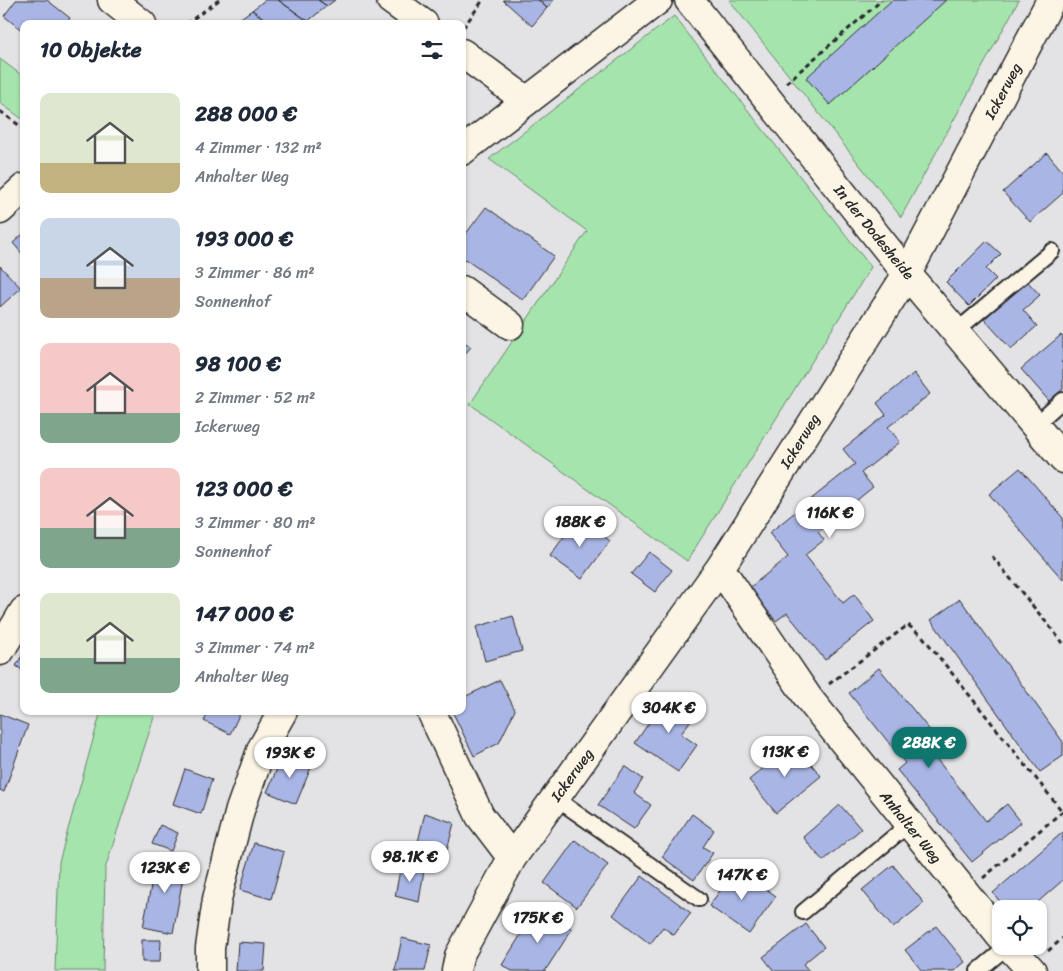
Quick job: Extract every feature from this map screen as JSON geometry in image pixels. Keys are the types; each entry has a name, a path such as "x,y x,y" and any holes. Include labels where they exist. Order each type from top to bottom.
{"street":[{"path":"112,0 137,20"},
{"path":"391,0 418,20"},
{"path":"466,148 658,0"},
{"name":"In der Dodesheide","path":"690,0 907,274 1063,459"},
{"name":"Ickerweg","path":"456,971 459,956 512,858 720,568 907,274 1051,0"},
{"path":"466,56 527,101"},
{"path":"0,210 20,192"},
{"path":"466,293 510,325"},
{"name":"Anhalter Weg","path":"720,568 809,699 992,926"},
{"path":"0,652 20,618"},
{"path":"210,971 210,948 217,899 240,810 262,748 281,715"},
{"path":"433,715 480,816 512,858"},
{"path":"1017,955 1032,971"}],"lane":[{"path":"955,332 1052,251"},
{"path":"1034,426 1063,400"},
{"path":"555,798 700,899"},
{"path":"803,912 909,824"},
{"path":"978,971 997,955"}],"path":[{"path":"191,20 218,0"},
{"path":"466,23 483,0"},
{"path":"768,98 882,0"},
{"path":"0,111 20,127"},
{"path":"992,556 1063,643"},
{"path":"809,699 908,626 923,637 1063,811 965,894"}],"green space":[{"path":"729,0 1019,0 901,217"},
{"path":"674,16 871,267 687,561 470,404 587,231 489,159"},
{"path":"0,59 20,74 20,117 0,103"},
{"path":"100,715 155,715 105,869 103,971 55,971 59,862"}],"building":[{"path":"16,0 47,0 70,18 69,20 20,20 20,29 4,16"},
{"path":"265,0 278,0 307,20 266,20 252,10"},
{"path":"278,0 318,0 327,6 309,20"},
{"path":"318,0 335,0 327,6"},
{"path":"503,0 538,0 547,8 532,26"},
{"path":"538,0 554,0 547,8"},
{"path":"892,0 946,0 830,105 806,78"},
{"path":"252,10 266,20 238,20"},
{"path":"1047,153 1063,172 1063,193 1030,222 1003,192"},
{"path":"486,207 554,256 523,300 466,260 466,234"},
{"path":"20,237 20,251 13,243"},
{"path":"987,241 1001,254 986,269 996,279 969,306 946,282"},
{"path":"0,266 20,289 0,307"},
{"path":"1027,281 1040,295 1023,310 1037,326 1011,349 984,319"},
{"path":"1061,335 1063,337 1063,361 1061,362 1063,364 1063,389 1049,401 1021,369"},
{"path":"466,343 471,347 466,353"},
{"path":"914,373 930,394 888,427 900,442 861,473 873,487 818,532 824,540 805,555 843,603 854,594 874,621 825,660 787,613 776,621 749,588 788,557 769,533 855,464 843,449 886,415 877,403"},
{"path":"1020,468 1063,518 1063,580 989,494"},
{"path":"578,517 610,541 582,579 550,556"},
{"path":"649,552 672,570 655,592 631,574"},
{"path":"960,599 1063,742 1063,756 1040,772 931,620"},
{"path":"513,616 522,651 485,661 476,627"},
{"path":"20,659 20,668 16,666"},
{"path":"879,668 937,739 927,747 986,821 1007,804 1021,822 972,862 897,770 905,763 849,693"},
{"path":"500,680 515,710 499,743 474,756 454,715 466,715 466,696"},
{"path":"668,695 695,714 681,734 697,745 678,772 635,743"},
{"path":"0,714 28,725 4,792 0,790"},
{"path":"207,715 239,715 230,734 204,721"},
{"path":"794,743 821,776 776,813 749,780"},
{"path":"284,753 312,765 296,804 267,792"},
{"path":"625,766 643,779 634,793 651,805 634,829 598,805"},
{"path":"185,769 212,779 201,814 173,804"},
{"path":"840,805 861,829 823,861 803,837"},
{"path":"425,813 454,823 445,858 416,850"},
{"path":"692,814 714,830 703,847 713,853 694,880 662,857"},
{"path":"160,825 178,833 171,851 152,844"},
{"path":"1063,832 1063,880 1040,900 999,900 993,893"},
{"path":"575,840 608,865 577,907 544,883"},
{"path":"254,843 284,852 271,899 240,890"},
{"path":"157,855 186,861 173,933 143,927"},
{"path":"401,865 424,870 419,902 395,896"},
{"path":"893,865 924,903 893,928 862,890"},
{"path":"736,868 776,896 749,934 709,906"},
{"path":"642,876 691,913 674,935 663,927 650,944 613,915"},
{"path":"538,907 572,929 545,971 512,971 502,965"},
{"path":"806,924 824,947 803,964 809,971 774,971 763,957"},
{"path":"936,926 965,962 954,971 922,971 905,950"},
{"path":"402,938 431,945 425,971 395,971"},
{"path":"142,940 161,940 160,962 142,962"},
{"path":"238,942 266,944 264,971 236,971"}]}
